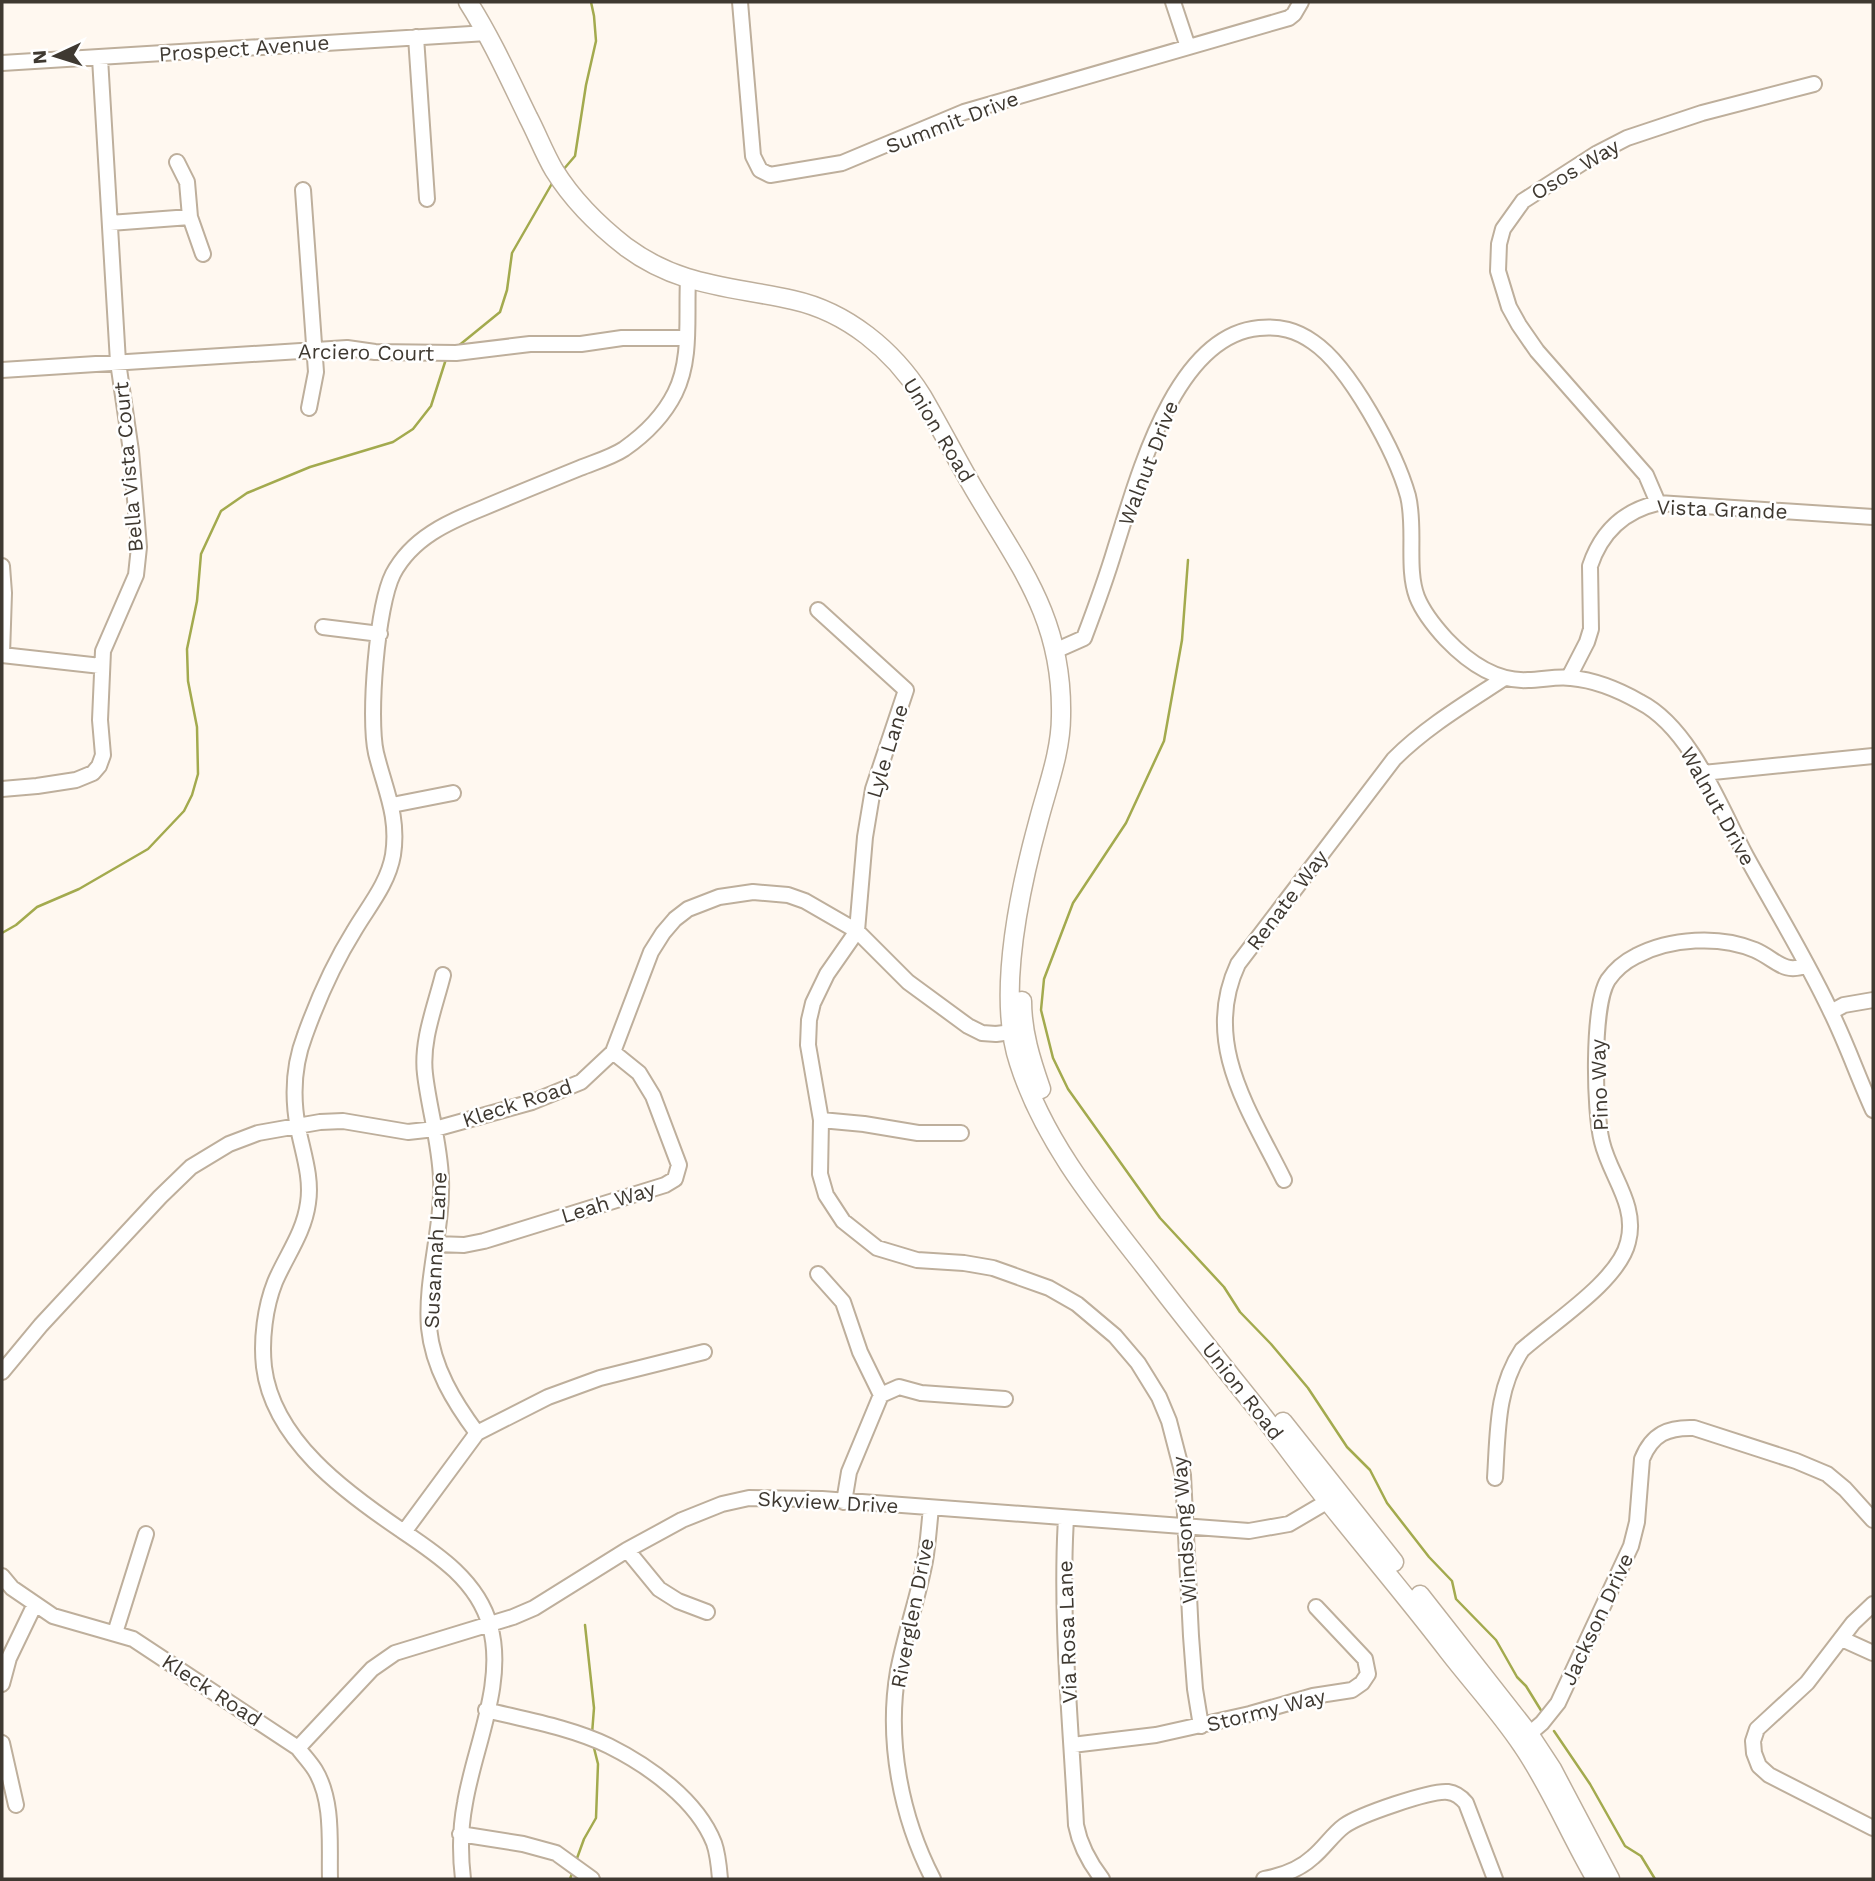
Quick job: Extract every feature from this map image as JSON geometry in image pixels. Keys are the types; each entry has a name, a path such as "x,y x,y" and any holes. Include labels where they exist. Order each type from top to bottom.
{"main road":[{"name":"Union Road","path":"468,2 487,33 554,169 573,196 601,226 629,249 688,280 797,301 828,313 870,336 918,390 976,492 1017,557 1044,611 1056,650 1062,712 1060,741 1018,908 1012,956 1019,1064 1033,1098 1086,1191 1334,1498 1399,1587 1552,1769 1610,1879"},
{"name":"Union Road","path":"1525,1738 1596,1879"}],"street":[{"name":"Summit Drive","path":"740,2 753,156 760,170 770,175 860,158 964,112 1289,18 1301,2"},
{"path":"1173,2 1188,47"},
{"name":"Prospect Avenue","path":"2,63 487,33"},
{"path":"416,37 427,199"},
{"name":"Bella Vista Court","path":"2,789 76,780 93,774 99,766 103,755 103,652 136,575 139,547 131,451 118,362 100,58"},
{"name":"Osos Way","path":"1658,503 1646,475 1537,351 1519,325 1509,307 1498,271 1499,244 1503,229 1523,201 1596,154 1627,138 1702,113 1814,84"},
{"path":"177,162 187,182 190,217 203,254"},
{"path":"303,190 316,372 309,408"},
{"path":"110,223 190,217"},
{"path":"463,1879 460,1834 465,1801 494,1680 490,1624 465,1580 438,1555 362,1503 324,1470 293,1436 273,1403 264,1367 265,1324 274,1285 302,1229 309,1200 308,1173 293,1095 296,1063 304,1036 336,962 381,889 392,859 392,805 376,751 372,722 383,607 394,573 420,540 451,521 621,451 654,423 676,393 685,360 688,280"},
{"name":"Walnut Drive","path":"1056,650 1084,638 1158,425 1176,390 1207,352 1226,337 1254,328 1274,327 1301,334 1323,349 1338,364 1379,428 1408,495 1415,593 1421,606 1447,640 1482,669 1503,679 1522,681 1569,677 1597,683 1645,704 1681,738 1703,773 1807,965 1831,1012 1873,1110"},
{"name":"Arciero Court","path":"2,370 346,348 374,352 456,353 530,344 581,344 622,338 687,338"},
{"name":"Vista Grande","path":"1569,677 1591,629 1590,566 1599,545 1616,522 1637,509 1658,503 1873,517"},
{"path":"2,566 2,654 101,666"},
{"name":"Lyle Lane","path":"818,610 906,690 873,789 865,837 858,931"},
{"path":"323,627 380,634"},
{"name":"Renate Way","path":"1284,1181 1233,1077 1225,1036 1225,1003 1229,982 1238,964 1394,759 1445,716 1503,679"},
{"path":"1703,773 1873,756"},
{"path":"392,805 453,793"},
{"name":"Kleck Road","path":"2,1372 50,1315 160,1197 191,1167 229,1144 258,1133 298,1125 343,1121 408,1132 435,1129 532,1102 581,1082 613,1052 651,951 675,919 688,909 726,895 772,893 805,901 858,931 908,982 968,1026 982,1033 1017,1031"},
{"name":"Windsong Way","path":"858,931 827,974 813,1003 809,1020 808,1045 821,1120 820,1174 826,1195 843,1221 863,1240 896,1256 964,1263 1017,1274 1049,1288 1077,1304 1115,1336 1138,1363 1159,1397 1169,1422 1183,1475 1194,1676 1201,1726"},
{"name":"Pino Way","path":"1495,1478 1501,1400 1512,1365 1522,1350 1615,1270 1629,1242 1630,1214 1602,1143 1598,1110 1597,1017 1608,980 1619,967 1636,956 1658,947 1686,942 1730,943 1755,950 1787,969 1795,970 1807,965"},
{"name":"Susannah Lane","path":"443,975 426,1042 425,1072 441,1180 429,1326 433,1351 452,1396 477,1433"},
{"path":"1831,1012 1843,1005 1873,1000"},
{"name":"Leah Way","path":"436,1244 464,1245 484,1241 665,1185 675,1179 679,1165 653,1096 639,1073 613,1052"},
{"path":"821,1120 918,1133 961,1133"},
{"path":"818,1274 843,1302 860,1352 881,1395"},
{"path":"404,1532 477,1433 548,1397 600,1378 704,1352"},
{"path":"844,1502 849,1472 881,1395 899,1387 921,1393 1005,1399"},
{"name":"Jackson Drive","path":"1525,1738 1550,1715 1558,1703 1625,1564 1635,1534 1642,1459 1646,1449 1660,1433 1679,1427 1694,1428 1809,1465 1827,1474 1845,1489 1873,1520"},
{"name":"Skyview Drive","path":"298,1748 372,1669 395,1653 534,1608 627,1550 682,1520 722,1504 749,1497 789,1497 1248,1531 1289,1524 1334,1498"},
{"name":"Riverglen Drive","path":"931,1508 925,1562 907,1626 894,1700 896,1759 905,1810 933,1879"},
{"name":"Via Rosa Lane","path":"1066,1518 1064,1551 1072,1745 1079,1839 1087,1858 1102,1879"},
{"path":"115,1633 146,1534"},
{"path":"627,1550 659,1589 678,1601 707,1612"},
{"name":"Kleck Road","path":"2,1576 12,1588 53,1616 115,1633 146,1647 298,1748 316,1771 326,1800 330,1831 330,1879"},
{"path":"2,1684 9,1658 35,1604"},
{"path":"1873,1604 1853,1623 1807,1683 1757,1729 1753,1741 1759,1766 1769,1775 1873,1828"},
{"name":"Stormy Way","path":"1072,1745 1156,1735 1201,1726 1313,1696 1352,1690 1362,1683 1368,1674 1365,1659 1316,1606"},
{"path":"1842,1639 1873,1653"},
{"path":"486,1710 583,1736 642,1765 689,1805 702,1822 719,1860 720,1879"},
{"path":"2,1742 16,1805"},
{"path":"1264,1879 1279,1877 1298,1867 1313,1857 1344,1826 1360,1817 1432,1793 1447,1792 1460,1797 1466,1803 1495,1879"},
{"path":"460,1834 523,1844 556,1853 592,1879"}],"waterway":[{"path":"563,170 575,156 596,41 591,2"},
{"path":"457,347 500,312 507,290 512,253 554,180"},
{"path":"2,933 37,907 79,889 148,849 184,811 198,774 197,727 188,681 187,649 197,601 201,554 221,511 247,493 310,467 393,442 413,429 431,406 446,359"},
{"path":"1188,560 1182,640 1164,741 1126,823 1073,903 1044,979 1041,1010 1053,1058 1068,1089 1160,1218 1224,1287 1240,1312 1308,1388 1347,1447 1370,1470 1387,1503 1429,1557 1452,1581 1456,1599 1496,1640 1517,1677 1542,1712"},
{"path":"585,1625 594,1708 592,1734"},
{"path":"1554,1731 1590,1784 1625,1846 1641,1856 1655,1879"},
{"path":"576,1861 596,1818 598,1764 593,1744"},
{"path":"570,1879 573,1871"}]}
